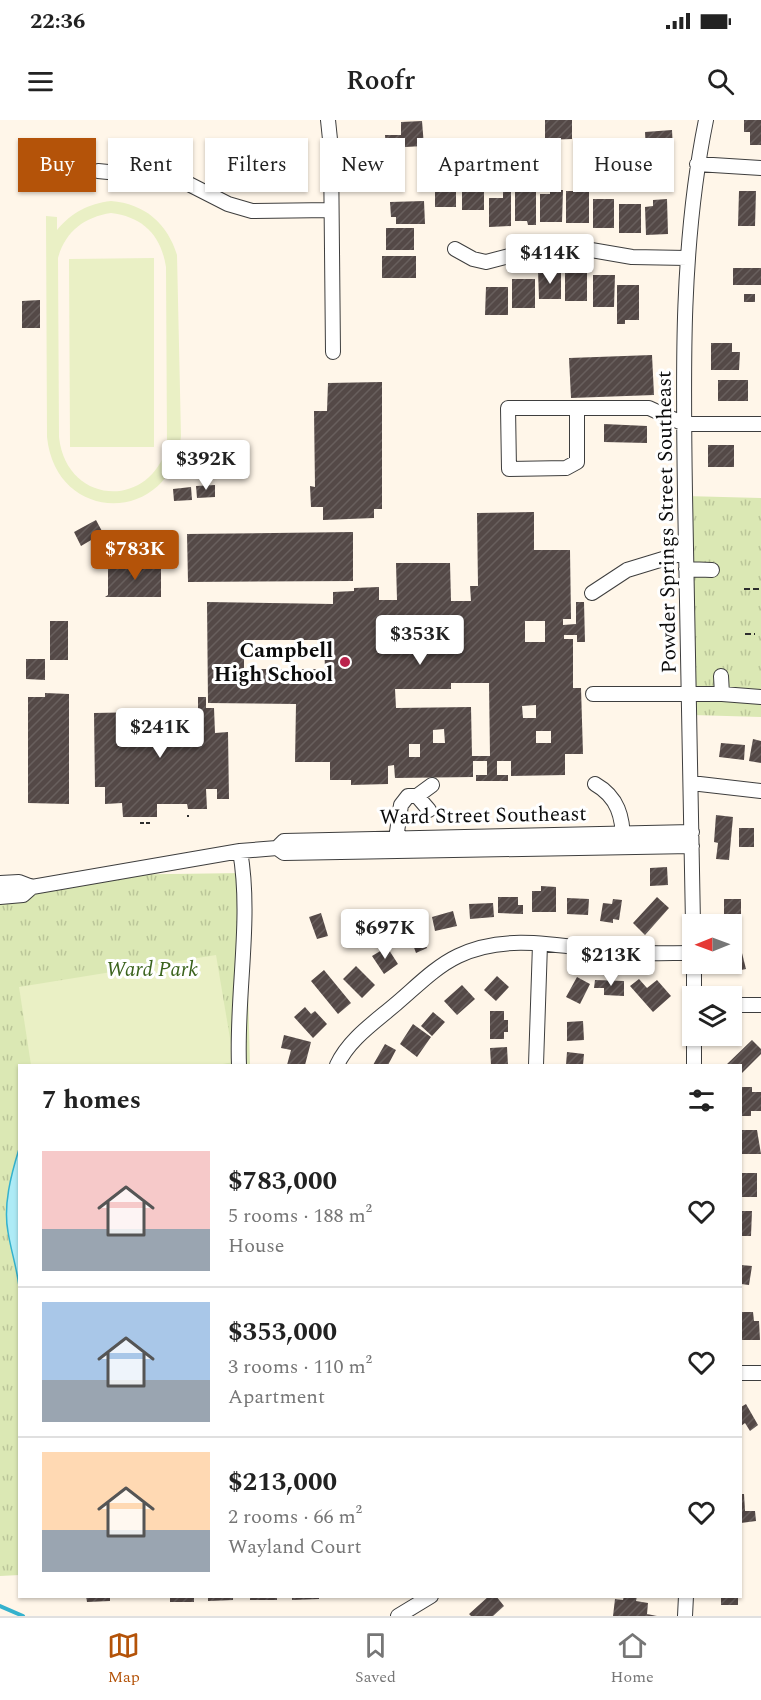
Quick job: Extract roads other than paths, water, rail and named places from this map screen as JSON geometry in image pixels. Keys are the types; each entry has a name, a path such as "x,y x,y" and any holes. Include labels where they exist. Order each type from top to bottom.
{"street":[{"path":"328,120 331,149 333,352"},
{"name":"Powder Springs Street Southeast","path":"693,914 684,424 687,258 697,164 706,120"},
{"path":"697,164 761,168"},
{"path":"98,171 179,178 228,204 252,211 331,210"},
{"path":"455,249 486,262 547,245 562,244 632,257 687,258"},
{"path":"577,408 577,462 566,468 509,469 508,408 577,408 649,408 684,424 761,424"},
{"path":"592,593 627,570 686,552"},
{"path":"686,569 712,570"},
{"path":"722,676 722,694"},
{"path":"593,694 722,694 761,697"},
{"path":"691,783 761,791"},
{"path":"595,784 609,792 618,808 623,840"},
{"path":"412,851 399,838 397,832 401,805 408,796 417,796 432,785"},
{"path":"417,796 429,810"},
{"name":"Ward Street Southeast","path":"277,848 284,841 399,838 692,839"},
{"name":"Ward Street Southeast","path":"0,883 19,882 32,887 240,851 277,848 284,852 412,851 623,840"},
{"path":"239,1064 238,1008 243,930 240,851"},
{"name":"Ward Street Southeast","path":"0,897 23,895 32,887"},
{"path":"536,1064 540,944"},
{"path":"338,1064 355,1039 444,964 474,949 492,945 540,944 615,952 682,953"},
{"path":"742,1005 761,1005"},
{"path":"694,1046 694,1064"},
{"path":"742,1373 761,1373"},
{"path":"398,1616 428,1598"},
{"path":"685,1616 686,1598"}],"water":[{"path":"18,1153 18,1280 6,1211"}],"waterway":[{"path":"0,1606 23,1616"}],"place":[{"name":"Campbell High School","path":"345,662"}],"park label":[{"name":"Ward Park","path":"152,969"}]}
